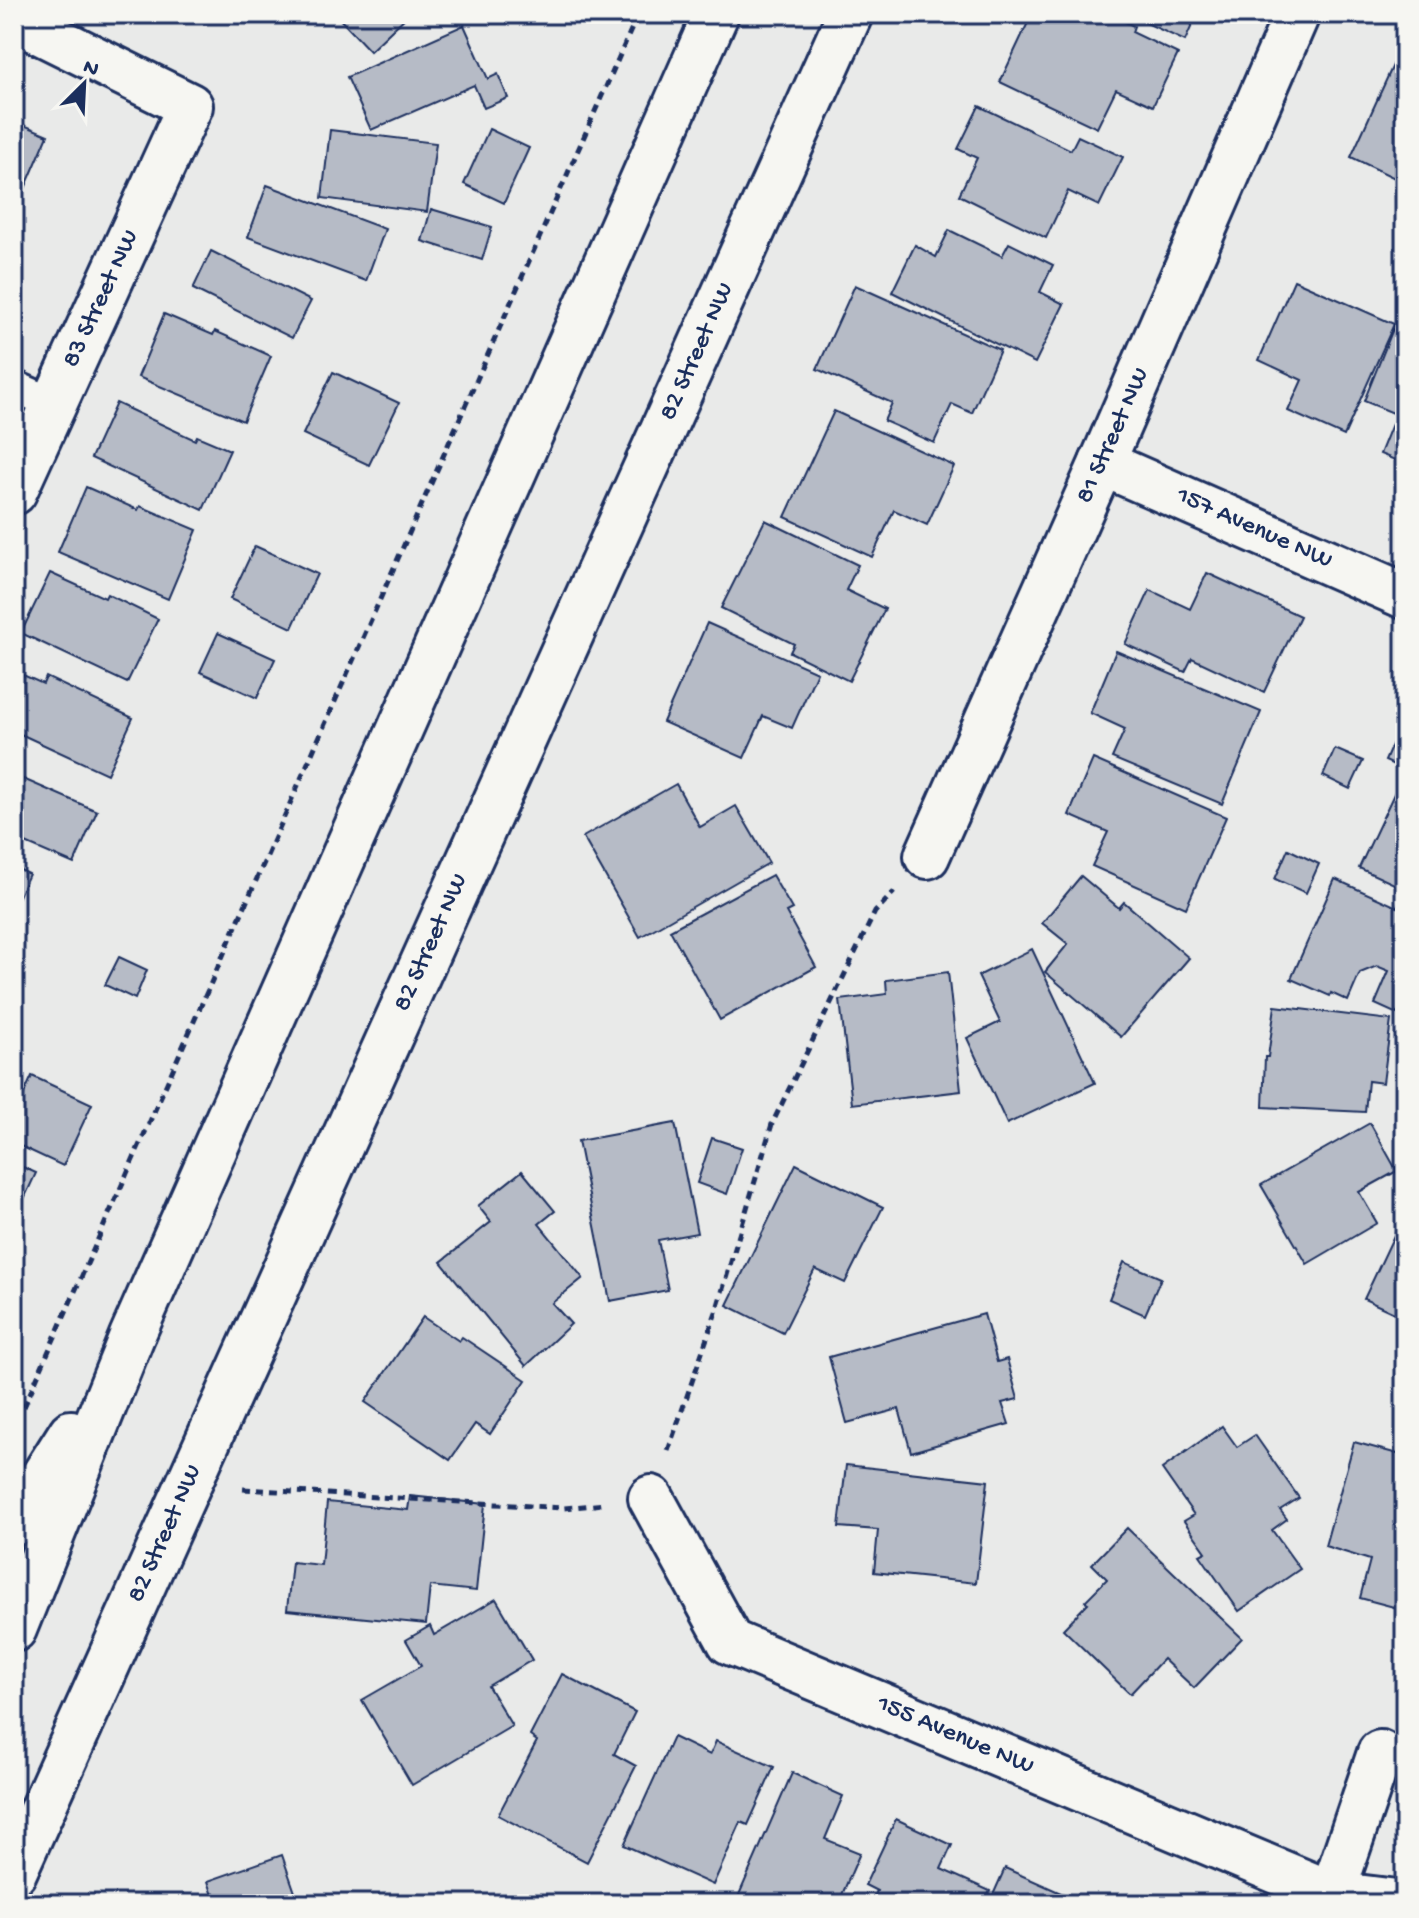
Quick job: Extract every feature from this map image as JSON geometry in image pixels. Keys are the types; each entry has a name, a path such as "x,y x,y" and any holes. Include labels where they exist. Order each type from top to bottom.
{"main road":[{"path":"14,1629 132,1336 716,14"},
{"name":"82 Street NW","path":"14,1872 850,14"},
{"name":"81 Street NW","path":"927,856 1297,14"},
{"name":"83 Street NW","path":"14,19 190,106 14,492"},
{"name":"157 Avenue NW","path":"1102,463 1405,596"},
{"path":"14,1523 132,1336"},
{"name":"155 Avenue NW","path":"651,1498 730,1642 1332,1894 1405,1903"},
{"path":"1332,1894 1380,1753"}],"lane":[{"path":"14,386 54,404"}],"path":[{"path":"20,1415 638,14"},
{"path":"238,1489 564,1508 651,1498 716,1312 772,1124 875,912 927,856"}],"building":[{"path":"335,14 409,14 370,51"},
{"path":"1032,14 1108,14 1134,26 1132,32 1178,54 1153,106 1116,89 1097,128 1000,82"},
{"path":"1127,14 1197,14 1185,41"},
{"path":"464,25 488,79 498,74 508,98 484,108 474,85 371,130 347,77"},
{"path":"1405,39 1405,183 1351,157"},
{"path":"979,106 1071,150 1078,136 1123,157 1099,206 1068,191 1046,238 959,195 977,158 958,149"},
{"path":"14,121 48,135 14,214"},
{"path":"489,129 529,148 504,203 464,184"},
{"path":"330,130 436,143 427,212 322,198"},
{"path":"267,185 385,229 366,281 248,237"},
{"path":"431,209 492,227 482,260 422,241"},
{"path":"949,230 1002,256 1009,243 1053,265 1040,292 1064,304 1035,363 892,292 915,245 936,257"},
{"path":"211,251 311,301 292,338 193,289"},
{"path":"1294,280 1394,324 1344,436 1288,411 1302,380 1259,360"},
{"path":"855,285 1000,350 972,413 952,404 934,443 884,421 892,403 817,369"},
{"path":"164,314 213,335 215,331 271,356 243,421 138,377"},
{"path":"1393,329 1405,334 1405,464 1380,454 1396,414 1364,401"},
{"path":"333,372 399,403 369,465 303,434"},
{"path":"116,403 195,440 197,436 230,450 203,510 91,458"},
{"path":"834,411 954,466 927,525 894,510 872,557 785,517"},
{"path":"86,487 138,510 140,506 197,530 168,599 58,552"},
{"path":"765,520 858,565 846,590 885,609 849,681 790,652 794,644 721,608"},
{"path":"255,546 317,574 292,628 230,599"},
{"path":"50,573 105,598 107,594 158,619 127,683 21,633"},
{"path":"1207,573 1300,616 1264,692 1192,658 1185,672 1125,644 1150,590 1190,609"},
{"path":"707,623 817,672 792,728 763,716 744,758 663,722"},
{"path":"218,633 275,659 257,698 200,672"},
{"path":"1116,651 1261,712 1222,804 1112,758 1125,729 1090,713"},
{"path":"14,671 43,684 46,677 133,718 107,774 14,731"},
{"path":"1398,731 1405,734 1405,770 1385,761"},
{"path":"1335,749 1363,761 1350,789 1323,776"},
{"path":"1093,759 1226,817 1186,908 1092,866 1108,832 1069,815"},
{"path":"14,775 97,811 74,864 14,838"},
{"path":"1400,781 1405,783 1405,889 1359,868"},
{"path":"676,784 700,827 736,806 769,863 640,937 583,837"},
{"path":"1288,849 1319,864 1306,893 1275,879"},
{"path":"14,867 29,874 14,907"},
{"path":"772,875 792,909 786,912 816,967 720,1020 670,930"},
{"path":"1081,876 1119,908 1124,902 1189,958 1121,1037 1045,972 1068,944 1042,923"},
{"path":"1335,879 1397,907 1400,898 1405,900 1405,996 1397,1014 1375,1004 1389,971 1377,966 1360,973 1348,1001 1291,979"},
{"path":"1032,949 1095,1083 1007,1124 967,1038 1000,1022 978,976"},
{"path":"119,957 147,970 135,999 105,985"},
{"path":"948,972 961,1091 852,1104 840,1000 887,994 886,980"},
{"path":"1275,1006 1391,1020 1383,1083 1368,1081 1365,1112 1263,1107 1265,1057 1268,1057"},
{"path":"32,1076 92,1104 63,1166 14,1143 14,1115"},
{"path":"675,1123 697,1233 658,1240 668,1290 610,1301 578,1141"},
{"path":"1370,1123 1397,1171 1359,1192 1377,1223 1307,1264 1261,1185"},
{"path":"712,1138 742,1148 727,1194 697,1183"},
{"path":"14,1163 36,1173 24,1199 14,1194"},
{"path":"796,1164 883,1207 845,1283 815,1269 783,1333 727,1305"},
{"path":"522,1171 555,1211 539,1224 583,1278 552,1303 571,1324 526,1366 441,1262 491,1222 478,1206"},
{"path":"1405,1212 1405,1318 1364,1299"},
{"path":"1124,1262 1161,1278 1145,1315 1109,1299"},
{"path":"984,1314 997,1362 1007,1359 1018,1399 1002,1403 1009,1424 911,1452 899,1409 847,1423 829,1357"},
{"path":"423,1317 459,1341 462,1337 526,1380 490,1434 475,1424 450,1460 365,1402"},
{"path":"1222,1426 1237,1447 1255,1435 1299,1498 1280,1510 1287,1519 1272,1530 1300,1569 1239,1611 1200,1555 1206,1552 1184,1521 1194,1515 1162,1469"},
{"path":"1354,1442 1405,1456 1405,1610 1360,1598 1370,1560 1325,1546"},
{"path":"846,1465 988,1481 976,1583 874,1572 878,1530 839,1527"},
{"path":"410,1496 485,1504 476,1591 430,1586 426,1624 287,1610 292,1562 321,1565 327,1502 408,1510"},
{"path":"1127,1528 1242,1638 1194,1688 1163,1659 1130,1694 1063,1629 1107,1579 1092,1564"},
{"path":"496,1599 532,1660 488,1686 512,1726 412,1785 362,1700 421,1666 406,1640 430,1626 434,1635"},
{"path":"562,1674 635,1712 614,1754 636,1766 587,1862 498,1815 537,1741 530,1736"},
{"path":"673,1737 710,1755 716,1741 774,1767 748,1825 741,1822 713,1885 624,1845"},
{"path":"792,1773 843,1796 825,1839 860,1853 838,1904 735,1904"},
{"path":"896,1819 952,1845 941,1869 990,1891 984,1904 871,1904 877,1891 865,1885"},
{"path":"282,1855 299,1904 216,1904 208,1881"},
{"path":"1005,1868 1070,1897 1067,1904 989,1904"}]}
